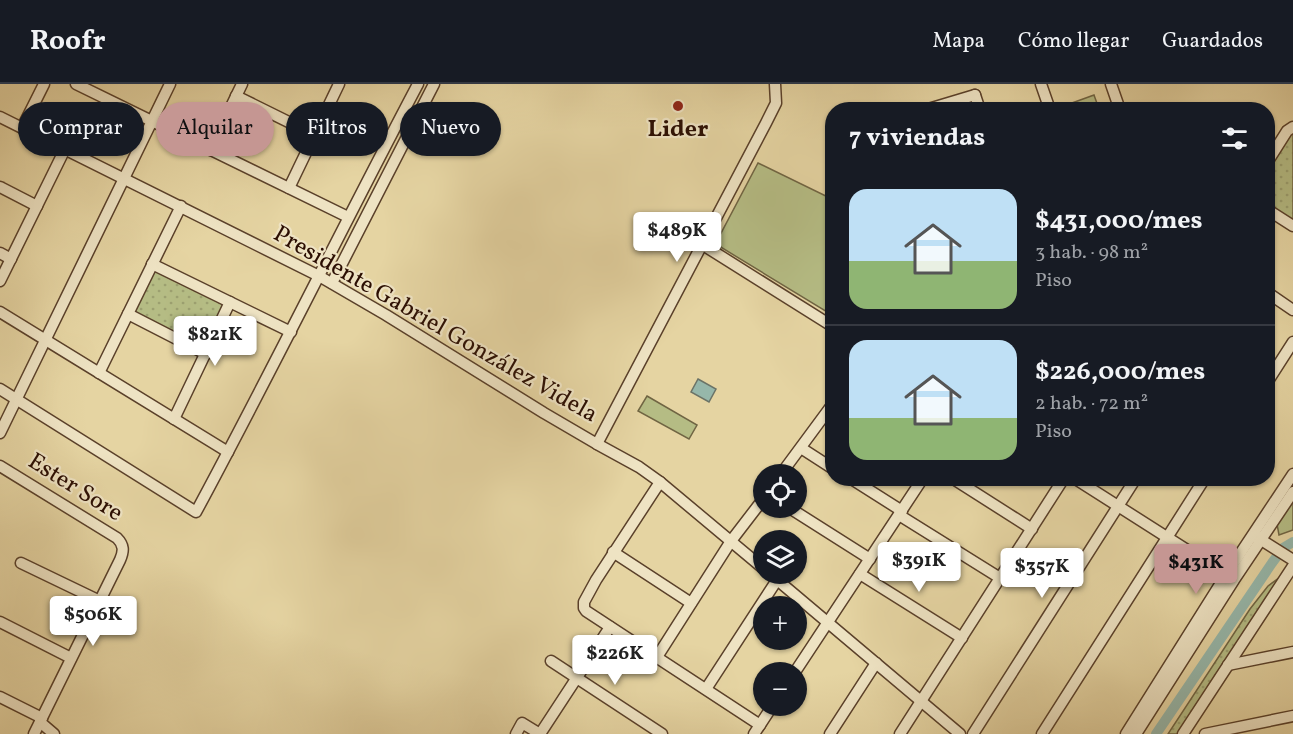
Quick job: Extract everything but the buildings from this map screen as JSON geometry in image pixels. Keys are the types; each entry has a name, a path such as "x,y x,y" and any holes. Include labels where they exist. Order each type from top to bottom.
{"street":[{"path":"35,102 44,84"},
{"path":"76,84 156,123"},
{"path":"0,433 170,84"},
{"path":"233,102 242,84"},
{"path":"331,102 339,84"},
{"path":"0,389 196,512 418,84"},
{"path":"332,283 434,84"},
{"path":"597,444 773,109 776,98 775,84"},
{"path":"1041,84 1047,102"},
{"path":"1111,84 1117,102"},
{"path":"945,102 977,89"},
{"path":"236,96 286,121"},
{"name":"Presidente Gabriel González Videla","path":"0,117 18,126"},
{"path":"1275,150 1287,131 1293,127"},
{"path":"0,281 62,156"},
{"name":"Presidente Gabriel González Videla","path":"79,156 320,276 597,444 639,466 753,560"},
{"path":"222,156 348,217"},
{"path":"289,188 305,156"},
{"path":"0,187 37,206"},
{"path":"99,373 181,206"},
{"path":"1275,214 1293,225"},
{"path":"703,245 825,322"},
{"path":"0,253 11,258"},
{"path":"152,264 291,332"},
{"path":"1275,298 1293,310"},
{"path":"174,419 230,302"},
{"path":"0,312 228,452"},
{"path":"128,314 206,354"},
{"path":"1275,370 1293,342"},
{"path":"789,464 825,415"},
{"path":"801,448 825,463"},
{"name":"Ester Sore","path":"0,466 122,543 124,549 120,560 99,602"},
{"path":"1261,540 1293,474"},
{"path":"660,482 596,580 584,602 584,608 706,689 757,729 766,716"},
{"path":"861,486 1000,578"},
{"path":"801,662 918,486"},
{"path":"965,486 1032,529"},
{"path":"900,734 1059,486"},
{"path":"1087,486 1230,577"},
{"path":"972,734 1131,486"},
{"path":"1042,734 1200,486"},
{"path":"1126,734 1230,577 1261,540 1293,492"},
{"path":"1280,513 1293,511"},
{"path":"657,657 731,542 753,513"},
{"path":"805,518 870,559"},
{"path":"1183,734 1292,561 1261,540"},
{"path":"614,552 692,603"},
{"path":"21,562 99,602 34,734"},
{"path":"860,574 962,638"},
{"path":"1136,734 1230,577"},
{"path":"706,689 769,584"},
{"path":"781,584 960,734"},
{"path":"0,622 71,658"},
{"path":"516,734 522,723 540,734 610,627"},
{"path":"1228,665 1293,652"},
{"path":"551,661 662,734"},
{"path":"830,734 876,663"},
{"path":"0,697 41,720 54,734"},
{"path":"1210,734 1293,716"}],"green space":[{"path":"1094,95 1096,102 1075,102"},
{"path":"1293,131 1293,223 1275,211 1275,158"},
{"path":"758,163 825,196 825,311 719,246 718,239"},
{"path":"156,269 224,302 205,348 133,315 151,271"},
{"path":"647,396 697,425 689,439 638,411"},
{"path":"1293,500 1293,530 1279,535 1277,524"},
{"path":"1287,572 1180,734 1168,734 1250,609 1268,586"}],"shaded area":[{"path":"698,379 716,389 709,402 691,392"}],"waterway":[{"path":"1156,734 1272,563 1283,548 1293,542"}],"place":[{"name":"Lider","path":"678,106"}]}
